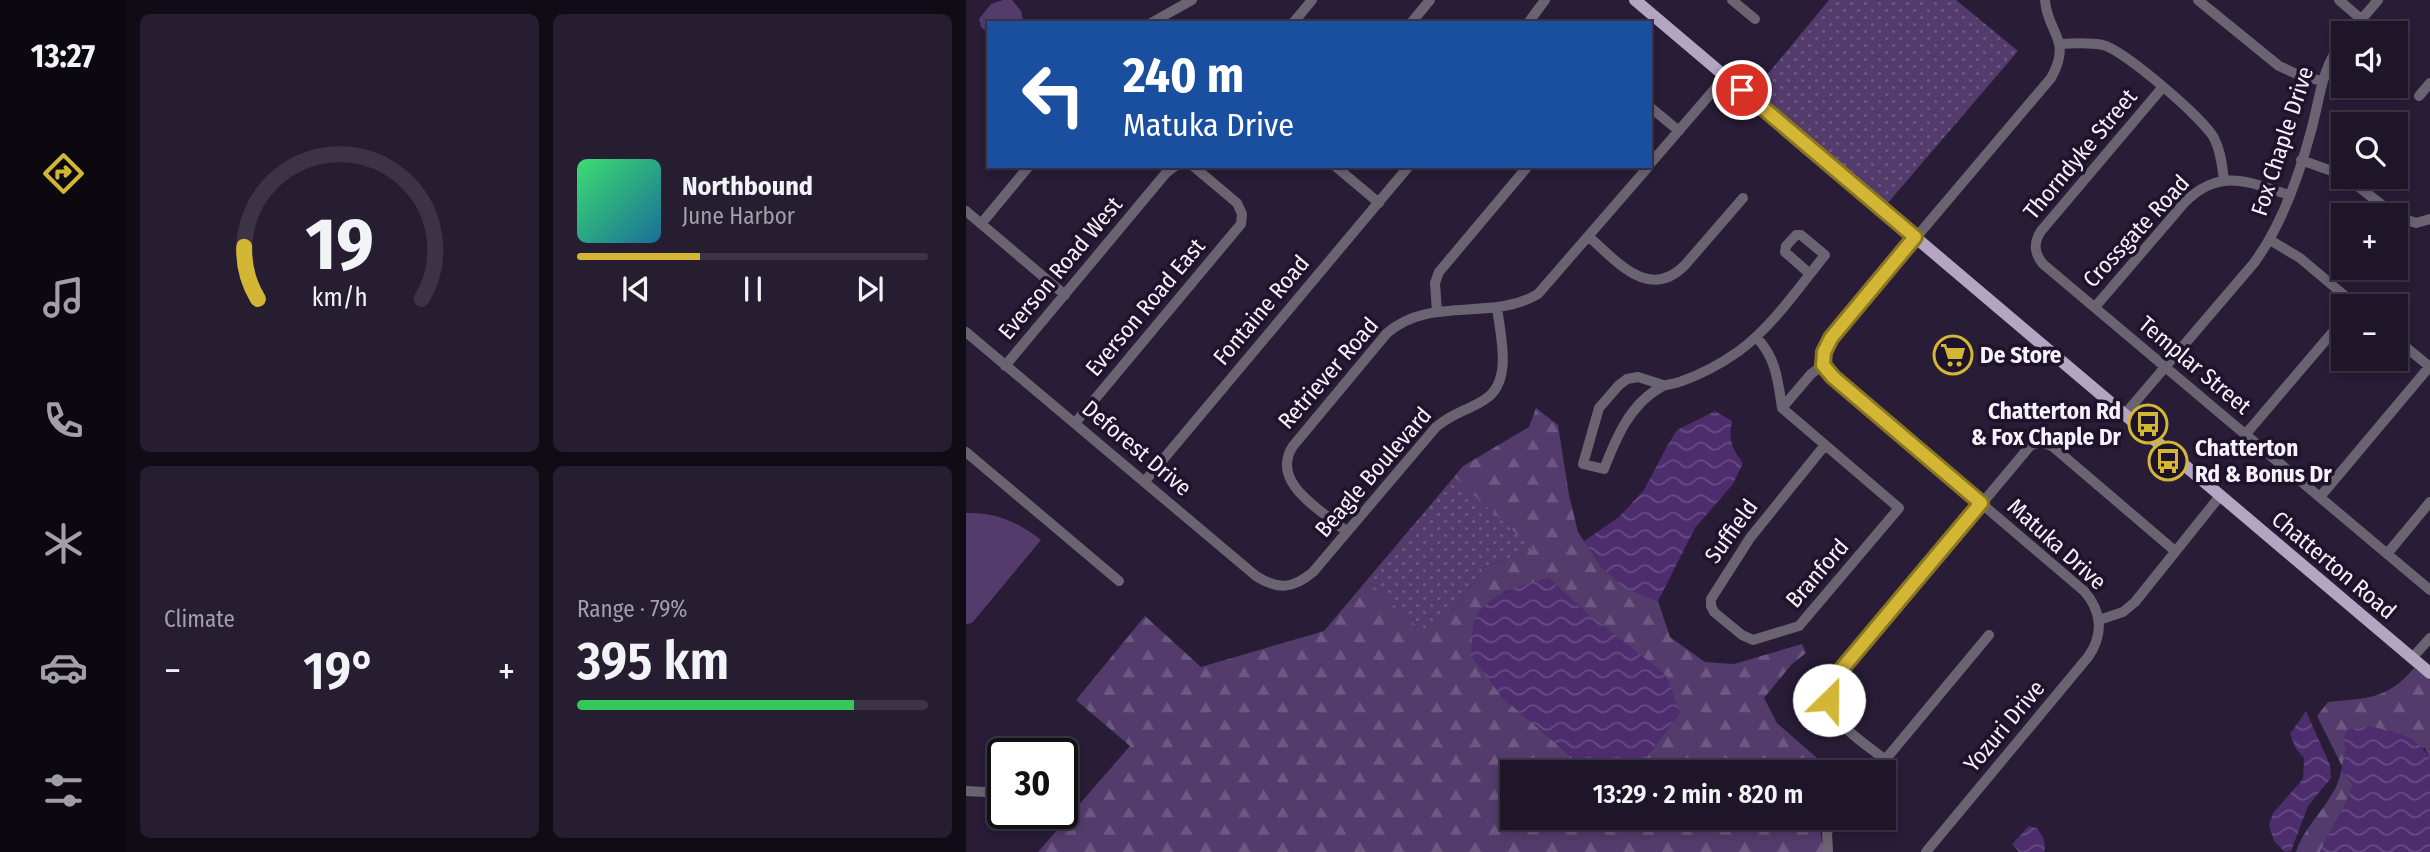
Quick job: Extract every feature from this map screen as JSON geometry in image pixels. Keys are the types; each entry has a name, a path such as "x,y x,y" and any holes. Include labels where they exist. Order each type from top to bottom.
{"main road":[{"name":"Chatterton Road","path":"1635,0 2430,673"}],"street":[{"path":"1155,21 1192,0"},
{"path":"1295,21 1312,0"},
{"path":"1413,21 1430,0"},
{"path":"1529,21 1545,0"},
{"path":"1732,0 1755,19"},
{"path":"2198,0 2278,66 2322,81"},
{"path":"2339,0 2361,19 2378,0"},
{"path":"1782,408 1811,374 1823,365 1824,352 1831,338 2051,78 2058,61 2060,44 2042,1"},
{"path":"2060,44 2077,42 2110,48 2126,58 2197,118 2213,137 2224,180"},
{"name":"Fox Chaple Drive","path":"2125,414 2254,263 2270,240 2311,132 2322,81 2331,58"},
{"name":"Retriever Road","path":"1652,162 1725,77"},
{"path":"2418,96 2430,83"},
{"name":"Thorndyke Street","path":"2035,248 2041,231 2162,88"},
{"path":"1652,109 1679,131"},
{"path":"2301,160 2331,171"},
{"path":"981,223 1027,168"},
{"name":"Everson Road West","path":"1005,366 1172,168"},
{"name":"Everson Road East","path":"1075,423 1236,232 1247,214 1196,168"},
{"path":"1337,168 1378,203"},
{"name":"Fontaine Road","path":"1144,481 1407,168"},
{"path":"1437,312 1435,283 1439,272 1526,168"},
{"name":"Retriever Road","path":"1347,532 1297,489 1287,476 1287,456 1293,446 1387,333 1409,318 1422,313 1497,307 1524,301 1538,294 1646,168"},
{"name":"Crossgate Road","path":"2095,307 2193,194 2208,184 2224,180 2245,181 2289,195"},
{"path":"2361,189 2378,203"},
{"path":"1588,237 1636,275 1648,280 1662,280 1681,270 1744,198"},
{"path":"966,211 1065,295"},
{"path":"2408,221 2430,219"},
{"path":"1663,385 1628,417 1604,470 1583,464 1599,408 1627,379 1637,377 1663,385 1684,381 1736,353 1756,337 1810,274 1825,255 1801,235 1796,235 1786,246 1785,252 1810,274"},
{"path":"2270,240 2300,258 2342,294"},
{"name":"Templar Street","path":"2035,248 2043,264 2430,590"},
{"name":"Beagle Boulevard","path":"1287,587 1313,572 1436,427 1460,410 1486,399 1495,389 1501,377 1502,364 1497,307"},
{"name":"Deforest Drive","path":"966,332 1256,576 1275,586 1287,587"},
{"path":"2245,435 2331,334"},
{"path":"1756,337 1769,352 1775,366 1782,408 1825,445"},
{"path":"2320,497 2430,366 2408,348"},
{"name":"Matuka Drive","path":"1823,365 1833,377 2084,591 2094,604 2099,620"},
{"path":"1989,635 1885,760 1833,715 1829,700 1831,684 2030,446 2040,442 2048,443 2057,449 2175,551"},
{"name":"Branford","path":"1749,639 1757,640 1799,626 1899,508 1825,445"},
{"name":"Suffield","path":"1749,639 1714,612 1711,599 1749,538 1825,445"},
{"path":"966,452 1119,581"},
{"path":"2099,620 2123,612 2129,607 2220,496"},
{"path":"2387,554 2430,502"},
{"name":"Yozuri Drive","path":"1926,852 2088,657 2098,640 2099,620"},
{"path":"2412,659 2430,638"},
{"path":"966,790 987,792"},
{"path":"1827,848 1828,830"}],"green space":[{"path":"1012,0 1021,11 1024,21 987,21 987,32 981,27 979,19 991,4"},
{"path":"1829,0 1956,0 2018,51 1887,204 1753,92"},
{"path":"1536,408 1558,425 1578,532 1600,565 1624,587 1658,601 1670,637 1705,662 1734,664 1802,644 1806,653 1792,664 1764,698 1777,723 1819,760 1644,760 1680,713 1581,608 1548,578 1504,592 1476,618 1501,696 1575,760 1500,760 1500,830 1820,830 1824,852 1038,852 1058,829 1078,829 1078,806 1130,746 1076,700 1145,616 1201,667 1324,631 1367,580 1422,631 1455,608 1485,567 1533,549 1454,477 1463,466 1529,427"},
{"path":"1454,477 1534,549 1485,567 1455,608 1422,632 1367,580"},
{"path":"966,513 987,514 1006,519 1041,540 972,623 966,624"},
{"path":"2414,668 2430,680 2430,759 2425,748 2346,751 2342,766 2317,716 2328,702 2365,698 2385,692"},
{"path":"2341,771 2353,784 2320,852 2296,852 2306,831 2333,792"}],"water":[{"path":"1715,411 1732,421 1732,443 1743,463 1733,484 1695,528 1658,601 1624,588 1600,565 1584,541 1619,517 1644,490 1677,430"},
{"path":"1548,578 1581,608 1666,675 1680,713 1644,760 1575,760 1501,696 1471,656 1473,626 1482,608 1508,591"},
{"path":"2306,711 2330,765 2331,778 2308,806 2291,851 2285,852 2274,841 2269,825 2273,813 2303,779 2304,758 2296,749 2290,734"},
{"path":"2370,726 2412,740 2430,759 2430,852 2320,852 2353,784 2341,771 2346,751 2343,737 2348,730"},
{"path":"2029,826 2037,828 2041,833 2044,852 2019,852 2012,844"}],"place":[{"name":"De Store","path":"1953,355"},
{"name":"Chatterton Rd & Fox Chaple Dr","path":"2148,424"},
{"name":"Chatterton Rd & Bonus Dr","path":"2168,461"}],"route":[{"path":"1742,90 1915,237 1831,338 1825,347 1823,365 1827,372 1981,503 1835,677 1828,692 1829,700"}]}
